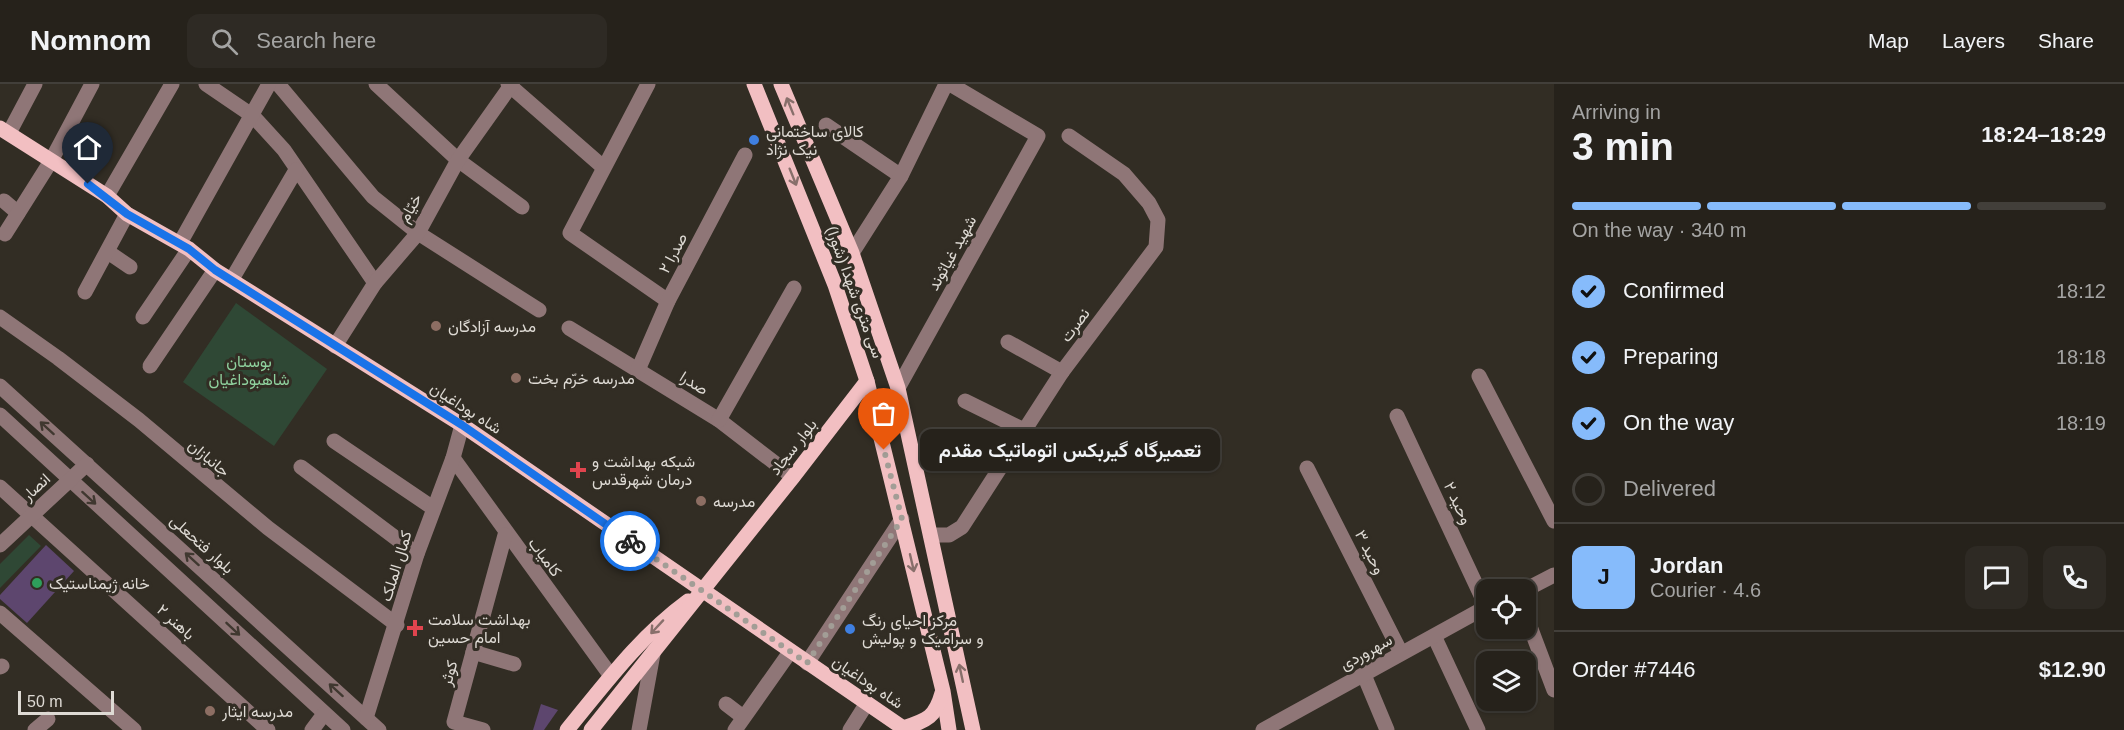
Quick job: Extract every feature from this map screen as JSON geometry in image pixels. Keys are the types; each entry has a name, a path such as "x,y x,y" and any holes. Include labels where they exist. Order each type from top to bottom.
{"main road":[{"name":"سی متری شهدا (شورا)","path":"754,84 802,200 867,381 943,691 949,730"},
{"name":"سی متری شهدا (شورا)","path":"781,84 852,253 898,388 974,730"},
{"name":"شاه بوداغیان","path":"4,130 107,196 127,214 184,246 215,270 462,425 904,729"},
{"path":"802,200 824,190"},
{"name":"بلوار سجاد","path":"591,730 867,381"},
{"name":"بلوار سجاد","path":"567,730 611,676 667,616 702,590"},
{"path":"904,729 926,720 937,711 943,691"}],"street":[{"path":"4,130 35,84"},
{"path":"8,223 51,161 92,84"},
{"path":"107,196 171,84"},
{"path":"206,84 253,116 284,150 375,283"},
{"path":"143,317 184,246 268,84"},
{"path":"278,84 373,197 418,232 539,310"},
{"path":"376,84 458,160 522,207"},
{"path":"647,84 570,233 668,301"},
{"path":"852,253 901,176 948,84"},
{"name":"شهید غیاثوند","path":"898,388 1038,136 948,84"},
{"path":"510,85 603,167"},
{"name":"خیّام","path":"335,346 375,283 418,232 458,160 510,85"},
{"path":"826,125 901,176"},
{"name":"نصرت","path":"931,536 949,535 962,527 1062,372 1156,247 1159,233 1158,220 1149,203 1124,174 1069,136"},
{"name":"صدرا ۲","path":"638,369 668,301 745,155"},
{"path":"232,279 296,170"},
{"path":"4,201 8,223"},
{"path":"85,292 127,214"},
{"path":"108,252 130,267"},
{"path":"150,366 215,270"},
{"path":"719,420 794,288"},
{"name":"جانبازان","path":"0,317 139,420 268,528 397,625"},
{"name":"صدرا","path":"569,328 719,420 793,477"},
{"path":"1008,342 1062,372"},
{"path":"1479,376 1554,521"},
{"name":"بلوار فتحعلی","path":"0,386 379,730"},
{"path":"965,401 1024,430"},
{"path":"0,415 343,730"},
{"name":"وحید ۲","path":"1397,416 1476,586"},
{"name":"کمال الملک","path":"366,718 397,625 417,554 453,458 462,425"},
{"path":"334,441 433,507"},
{"name":"کامیاب","path":"453,458 506,535 611,676"},
{"name":"انصار","path":"0,545 87,464"},
{"path":"301,467 417,554"},
{"name":"وحید ۳","path":"1307,468 1401,653"},
{"name":"باهنر ۲","path":"0,487 268,730"},
{"path":"807,663 902,519"},
{"name":"کوثر","path":"483,730 454,722 506,535"},
{"path":"1536,584 1554,575"},
{"name":"سهروردی","path":"1263,730 1285,725 1401,653 1434,638 1476,613"},
{"path":"0,614 134,730"},
{"path":"1434,638 1478,730"},
{"path":"1535,639 1554,690"},
{"path":"726,704 739,723 790,651"},
{"path":"473,652 514,664"},
{"path":"639,730 653,654"},
{"path":"1364,675 1386,730"},
{"path":"850,730 867,703"},
{"path":"312,730 324,714"},
{"path":"35,730 48,719"}],"green space":[{"name":"بوستان شاهبوداغیان","path":"236,303 327,369 274,446 183,382"},
{"path":"29,535 41,546 0,588 0,564"}],"building":[{"name":"خانه ژیمناستیک","path":"46,545 74,571 27,623 0,599 0,595"},
{"path":"541,704 558,710 544,730 533,730"}],"way so far":[{"path":"630,541 807,663 902,519 884,450"}],"place":[{"name":"کالای ساختمانی نیک نژاد","path":"754,140"},
{"name":"مدرسه آزادگان","path":"436,326"},
{"name":"مدرسه خرّم بخت","path":"516,378"},
{"name":"تعمیرگاه گیربکس اتوماتیک مقدم","path":"884,450"},
{"name":"شبکه بهداشت و درمان شهرقدس","path":"578,470"},
{"name":"مدرسه","path":"701,501"},
{"name":"خانه ژیمناستیک","path":"37,583"},
{"name":"بهداشت سلامت امام حسین","path":"415,628"},
{"name":"مرکز احیای رنگ و سرامیک و پولیش","path":"850,629"},
{"name":"مدرسه ایثار","path":"210,711"}],"route":[{"path":"88,184 107,196 127,214 180,243 215,270 462,425 630,541"}]}
